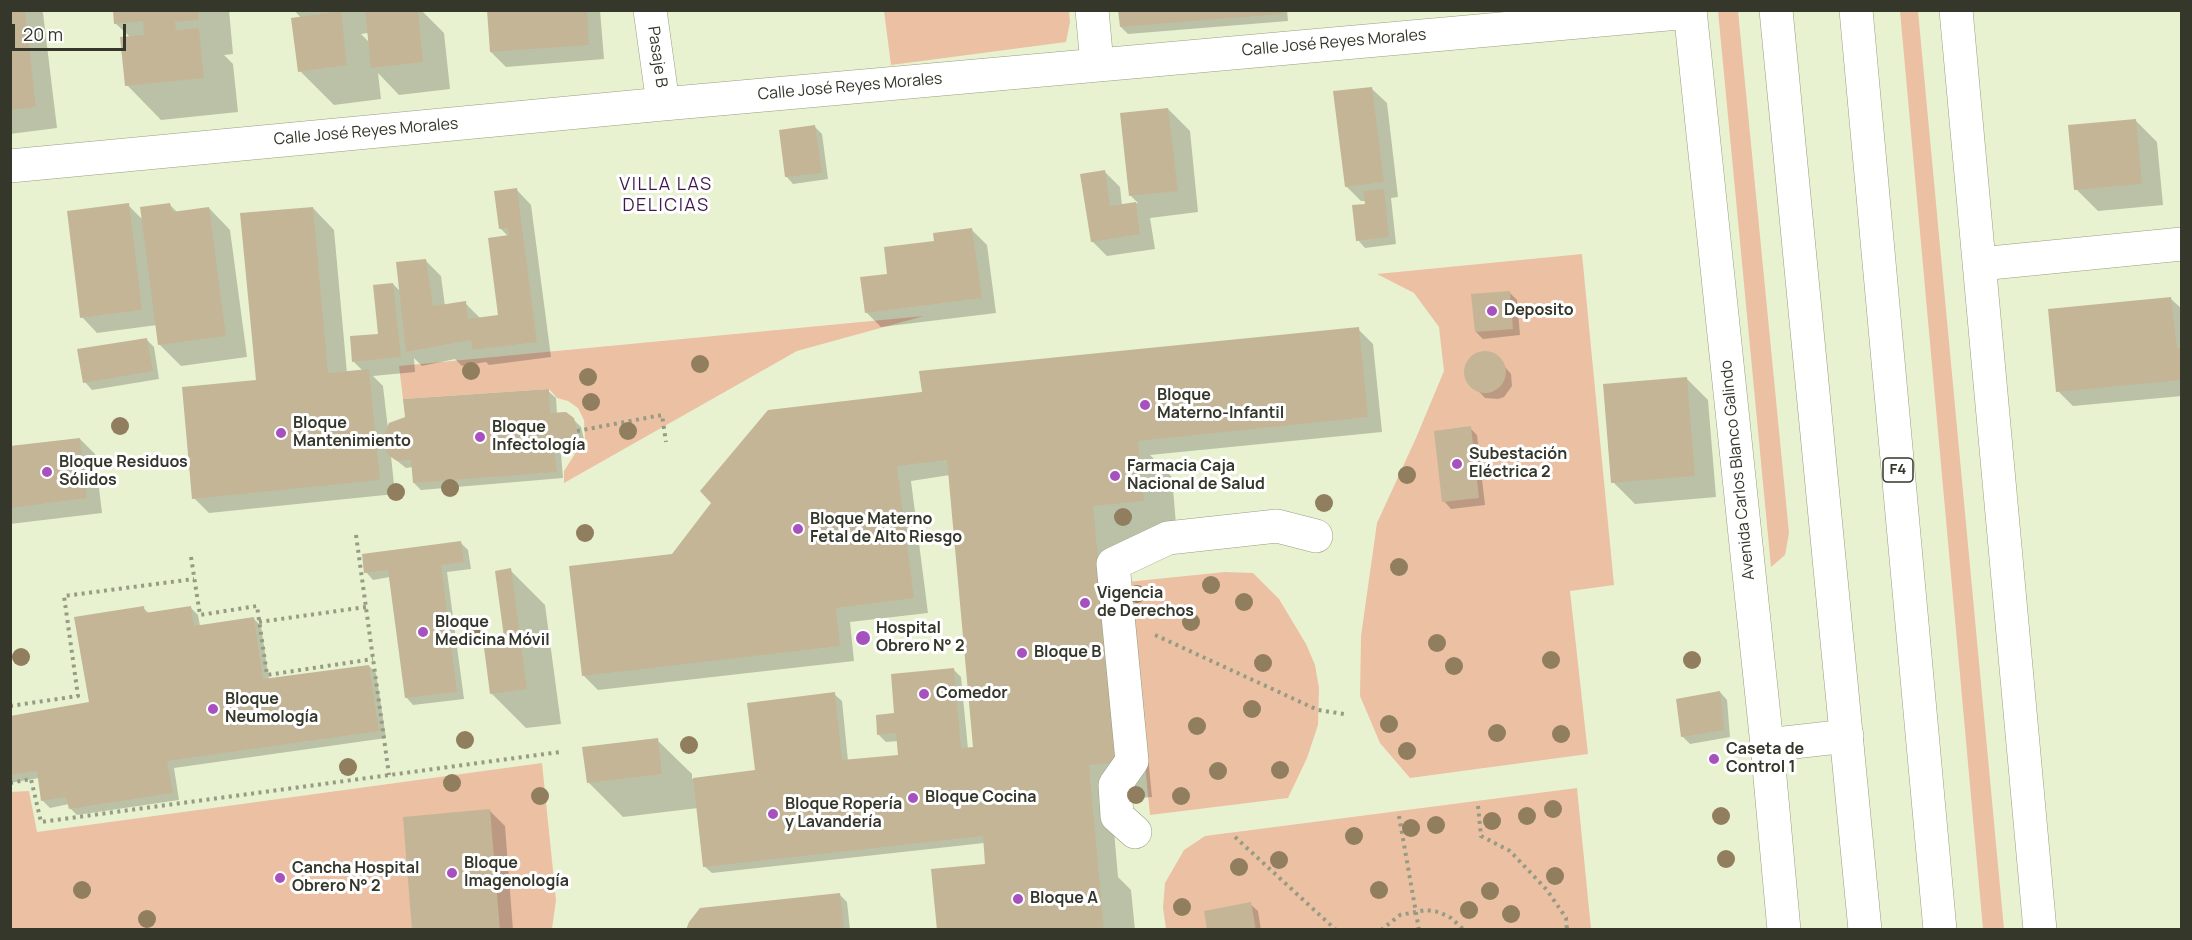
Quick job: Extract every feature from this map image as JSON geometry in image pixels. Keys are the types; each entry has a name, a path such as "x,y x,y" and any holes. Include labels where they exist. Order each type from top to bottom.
{"main road":[{"name":"Pasaje B","path":"650,10 663,104"},
{"path":"1092,10 1097,64"},
{"path":"1776,10 1865,930"},
{"name":"F4","path":"1856,10 1940,930"},
{"path":"1956,10 2040,930"},
{"name":"Calle José Reyes Morales","path":"10,166 1690,11"},
{"name":"Avenida Carlos Blanco Galindo","path":"1690,11 1767,745 1784,930"},
{"path":"1980,264 2181,244"},
{"path":"1135,832 1117,816 1115,785 1132,761 1113,564 1168,538 1277,526 1316,536"},
{"path":"1767,745 1847,736"}],"path":[{"path":"578,431 662,415 666,442"},
{"path":"356,535 389,775"},
{"path":"191,557 200,615 257,606 267,675 373,659"},
{"path":"10,706 78,696 63,596 194,579"},
{"path":"259,622 366,607"},
{"path":"1117,617 1318,710 1344,714"},
{"path":"10,783 32,779 41,822 560,752"},
{"path":"1478,806 1481,836 1510,851 1547,890 1566,918 1567,930"},
{"path":"1400,816 1419,930"},
{"path":"1234,837 1336,930"},
{"path":"1381,930 1400,915 1416,910 1439,912 1456,922 1464,930"}],"shaded area":[{"path":"884,11 1069,11 1070,22 1066,42 891,65"},
{"path":"1718,11 1738,11 1789,533 1785,555 1771,567"},
{"path":"1900,11 1918,11 2004,929 1983,929"},
{"path":"1582,254 1614,585 1570,591 1588,754 1410,778 1380,743 1360,696 1361,636 1377,523 1444,371 1439,327 1414,293 1377,274"},
{"path":"924,316 797,351 564,483 564,471 585,438 584,420 578,408 568,401 557,398 549,389 403,399 399,366"},
{"path":"1225,572 1253,573 1279,599 1306,644 1315,665 1319,688 1318,725 1307,758 1288,798 1150,815 1127,582"},
{"path":"542,763 556,900 552,929 11,929 10,792 29,791 37,832"},
{"path":"1577,788 1591,929 1166,929 1163,908 1165,883 1184,850 1205,836"}],"building":[{"path":"10,10 25,10 36,107 10,110"},
{"path":"113,10 198,10 199,20 175,22 176,30 199,28 204,78 125,86 120,37 144,35 143,21 114,24"},
{"path":"365,10 418,10 423,62 371,68"},
{"path":"487,10 587,10 589,45 490,52"},
{"path":"1118,10 1281,10 1281,14 1120,27"},
{"path":"341,11 347,65 298,72 291,18"},
{"path":"1372,87 1384,182 1345,187 1333,91"},
{"path":"1168,108 1178,191 1129,196 1120,113"},
{"path":"2136,119 2142,184 2074,190 2068,125"},
{"path":"815,125 822,173 785,177 779,130"},
{"path":"1105,170 1110,206 1136,202 1140,234 1091,242 1080,174"},
{"path":"517,188 537,342 472,350 471,340 406,352 396,262 426,259 433,306 466,301 468,319 498,315 488,238 509,235 508,228 499,229 494,191"},
{"path":"1384,189 1389,237 1356,241 1352,205 1365,204 1363,191"},
{"path":"129,203 142,310 80,318 67,211"},
{"path":"170,203 172,212 209,207 226,336 158,345 140,207"},
{"name":"Bloque Mantenimiento","path":"313,207 328,373 369,369 380,480 192,499 182,387 256,380 240,213"},
{"path":"972,228 982,298 865,313 860,277 887,274 884,247 934,241 933,233"},
{"path":"393,283 401,357 352,362 350,336 378,334 373,285"},
{"name":"Deposito","path":"1510,291 1513,329 1475,332 1471,294"},
{"path":"2171,297 2177,348 2182,348 2182,380 2056,392 2048,309"},
{"path":"1359,327 1368,417 1138,441 1144,501 1093,506 1118,763 1089,765 1104,930 937,930 931,869 985,864 983,836 703,867 693,778 755,770 747,703 835,692 842,760 898,755 896,733 877,735 876,715 894,713 891,674 954,668 961,748 973,747 947,460 897,466 914,598 836,608 840,646 582,676 569,566 672,554 711,503 700,491 768,410 922,392 919,371"},
{"path":"147,338 153,371 83,383 77,349"},
{"path":"1485,351 1500,357 1506,372 1500,387 1485,393 1470,387 1464,372 1470,357"},
{"path":"1687,377 1695,476 1611,483 1603,384"},
{"name":"Bloque Infectología","path":"549,389 550,413 566,412 574,418 577,431 575,441 570,446 554,447 557,472 413,483 411,460 397,461 388,455 384,446 384,434 389,423 405,417 403,399"},
{"name":"Subestación Eléctrica 2","path":"1471,426 1479,498 1442,502 1434,431"},
{"name":"Bloque Residuos Sólidos","path":"80,438 87,498 10,508 10,446"},
{"name":"Bloque Medicina Móvil","path":"461,541 464,562 441,565 457,692 405,698 388,570 364,573 362,554"},
{"path":"511,568 527,689 490,694 483,640 504,637 495,571"},
{"name":"Bloque Neumología","path":"144,606 145,613 191,606 194,626 254,617 263,679 369,665 379,731 167,761 173,793 69,809 66,797 41,801 37,771 10,775 10,716 89,702 74,617"},
{"path":"1720,691 1724,730 1681,737 1676,699"},
{"path":"658,738 662,774 587,783 582,747"},
{"name":"Bloque Imagenología","path":"490,809 500,930 412,930 403,817"},
{"path":"840,893 844,930 686,930 700,908"},
{"path":"1251,902 1256,930 1207,930 1204,911"}],"place":[{"name":"Deposito","path":"1492,311"},
{"name":"Bloque Materno-Infantil","path":"1145,405"},
{"name":"Bloque Mantenimiento","path":"281,433"},
{"name":"Bloque Infectología","path":"480,437"},
{"name":"Subestación Eléctrica 2","path":"1457,464"},
{"name":"Bloque Residuos Sólidos","path":"47,472"},
{"name":"Farmacia Caja Nacional de Salud","path":"1115,476"},
{"name":"Bloque Materno Fetal de Alto Riesgo","path":"798,529"},
{"name":"Vigencia de Derechos","path":"1085,603"},
{"name":"Bloque Medicina Móvil","path":"423,632"},
{"name":"Hospital Obrero N° 2","path":"863,638"},
{"name":"Bloque B","path":"1022,653"},
{"name":"Comedor","path":"924,694"},
{"name":"Bloque Neumología","path":"213,709"},
{"name":"Caseta de Control 1","path":"1714,759"},
{"name":"Bloque Cocina","path":"913,798"},
{"name":"Bloque Ropería y Lavandería","path":"773,814"},
{"name":"Bloque Imagenología","path":"452,873"},
{"name":"Cancha Hospital Obrero N° 2","path":"280,878"},
{"name":"Bloque A","path":"1018,899"}],"district":[{"name":"VILLA LAS DELICIAS","path":"666,195"}]}
